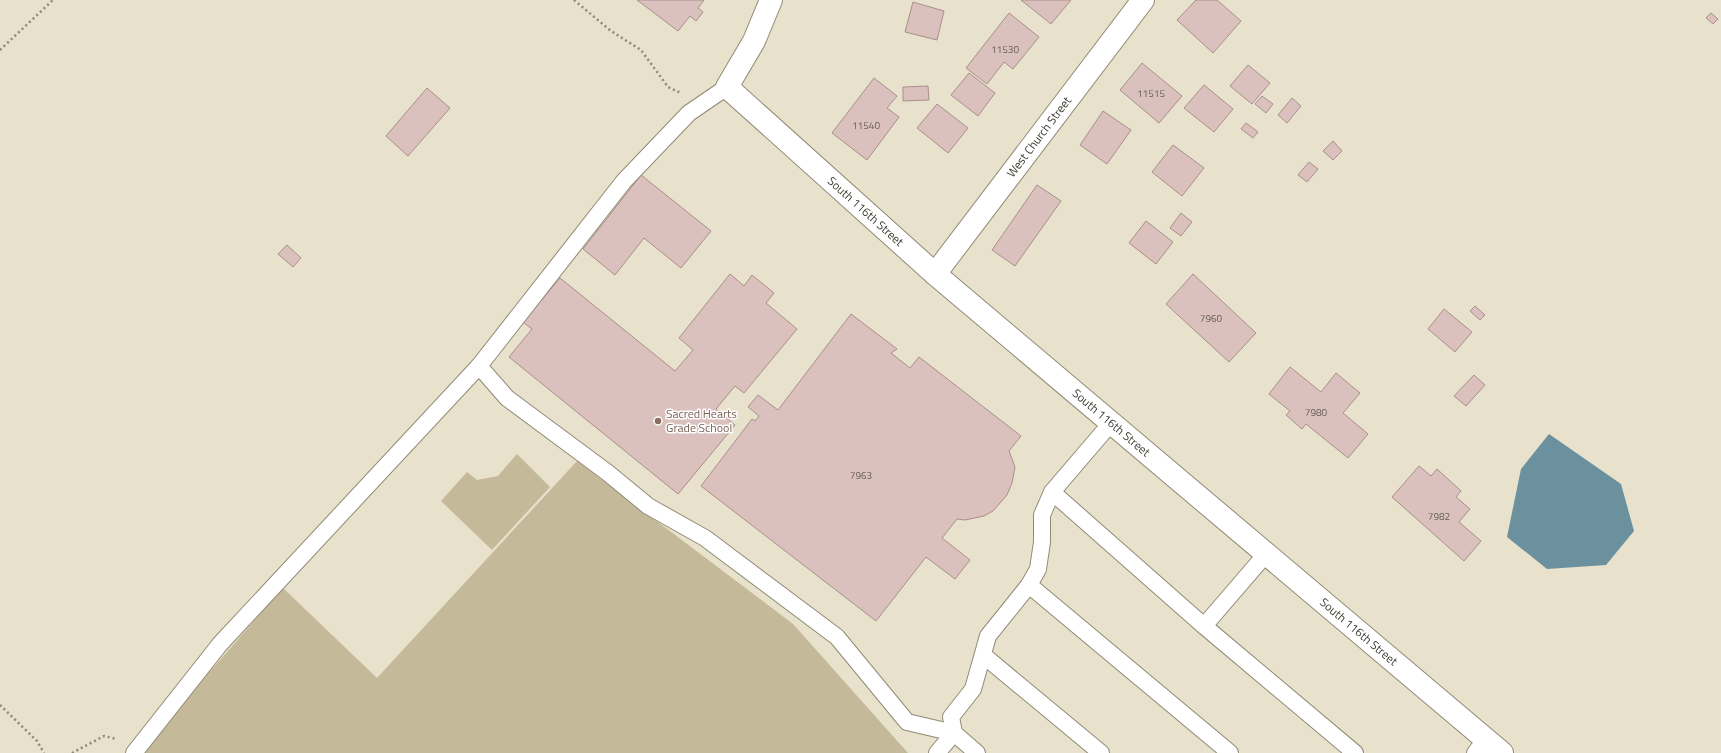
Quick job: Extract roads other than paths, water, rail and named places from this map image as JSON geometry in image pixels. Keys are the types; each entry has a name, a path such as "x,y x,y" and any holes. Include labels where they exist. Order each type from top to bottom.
{"street":[{"path":"727,87 754,41 772,0"},
{"name":"West Church Street","path":"935,274 1143,0"},
{"name":"South 116th Street","path":"727,87 935,274 1266,554 1487,748"}],"lane":[{"path":"137,749 220,644 479,366 624,181 689,113 727,87"},
{"path":"479,366 507,398 608,473 648,506 705,538 837,637 907,722 954,733 977,753"},
{"path":"937,753 954,733 952,717 973,689 988,636 1029,585 1038,569 1042,542 1042,514 1052,492 1111,423"},
{"path":"1052,492 1204,626 1354,753"},
{"path":"1204,626 1266,554"},
{"path":"1029,585 1230,753"},
{"path":"983,655 1102,753"}],"water":[{"path":"1549,434 1621,484 1634,531 1606,565 1547,569 1507,537 1521,469"}],"place":[{"name":"Sacred Hearts Grade School","path":"658,421"}]}
